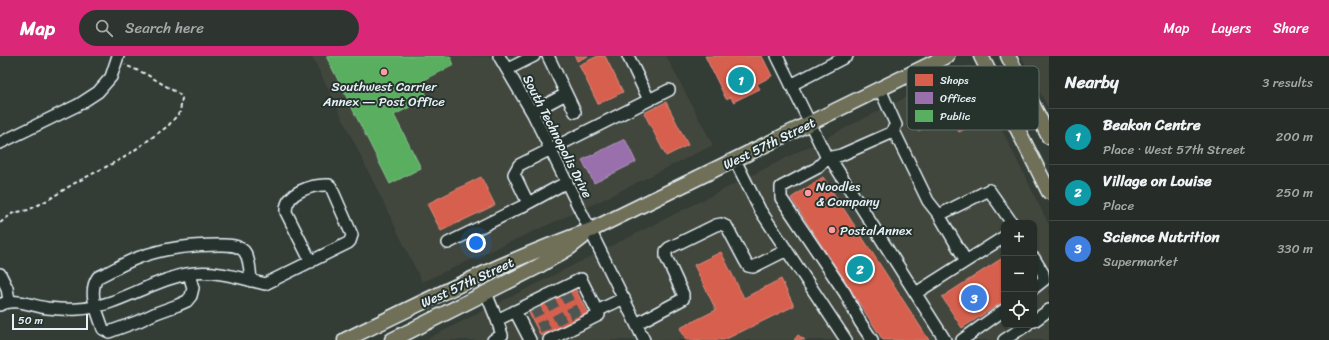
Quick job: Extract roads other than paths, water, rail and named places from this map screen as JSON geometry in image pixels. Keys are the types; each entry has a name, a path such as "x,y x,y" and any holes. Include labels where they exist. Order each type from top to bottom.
{"main road":[{"name":"West 57th Street","path":"927,66 947,56"},
{"path":"981,56 986,66"},
{"path":"1008,56 1013,66"},
{"name":"West 57th Street","path":"345,340 501,266 552,244 591,230 907,76"},
{"path":"1039,117 1049,137"},
{"path":"1018,130 1049,192"},
{"name":"West 57th Street","path":"392,340 537,267 569,248 591,230"}],"street":[{"name":"South Technopolis Drive","path":"499,56 508,69 551,149 644,340"},
{"path":"508,69 534,56"},
{"path":"548,56 575,112"},
{"path":"628,56 649,100"},
{"path":"777,56 828,158 946,340"},
{"path":"791,85 847,56"},
{"path":"0,143 90,98 98,92 111,77 118,59"},
{"path":"872,340 860,322 845,293 781,198 781,187 816,168 828,158 842,155 891,133 896,124 880,89"},
{"path":"528,203 514,174 519,165 669,90"},
{"path":"532,112 566,94"},
{"path":"893,129 928,201 939,215 966,261"},
{"path":"735,160 760,210 846,340"},
{"path":"448,243 567,182"},
{"path":"0,274 7,288 4,303 57,309 95,307 127,297 166,279 189,274 212,273 235,276 265,284 311,262 348,243 352,235 332,187 329,184 321,184 299,191 290,199 286,207 286,212 311,262"},
{"path":"939,215 989,190 1010,220"},
{"path":"636,324 682,299 683,294 666,257 666,251 669,248 721,224 727,227 748,266 753,267 787,250"},
{"path":"916,293 1001,239"},
{"path":"189,274 193,288 191,296 187,300 110,332 103,329 95,307 93,289 98,277 138,258 165,249 194,245 233,246 240,248 244,252 249,263 251,281"},
{"path":"1037,263 1043,273 1044,280 1037,286"},
{"path":"497,320 533,305 581,279 600,315 579,322 549,338"},
{"path":"486,293 497,320 500,338"},
{"path":"598,311 624,298"},
{"path":"1037,319 1049,310"},
{"path":"515,312 530,340"},
{"path":"962,340 1001,312"},
{"path":"1004,340 1023,328"}],"tunnel":[{"path":"564,292 577,319"},
{"path":"549,299 563,325"},
{"path":"534,306 547,333"}],"place":[{"name":"Southwest Carrier Annex — Post Office","path":"384,72"},
{"name":"Beakon Centre","path":"741,80"},
{"name":"Noodles & Company","path":"808,193"},
{"name":"PostalAnnex","path":"832,230"},
{"name":"Village on Louise","path":"860,269"},
{"name":"Science Nutrition","path":"974,298"}]}
